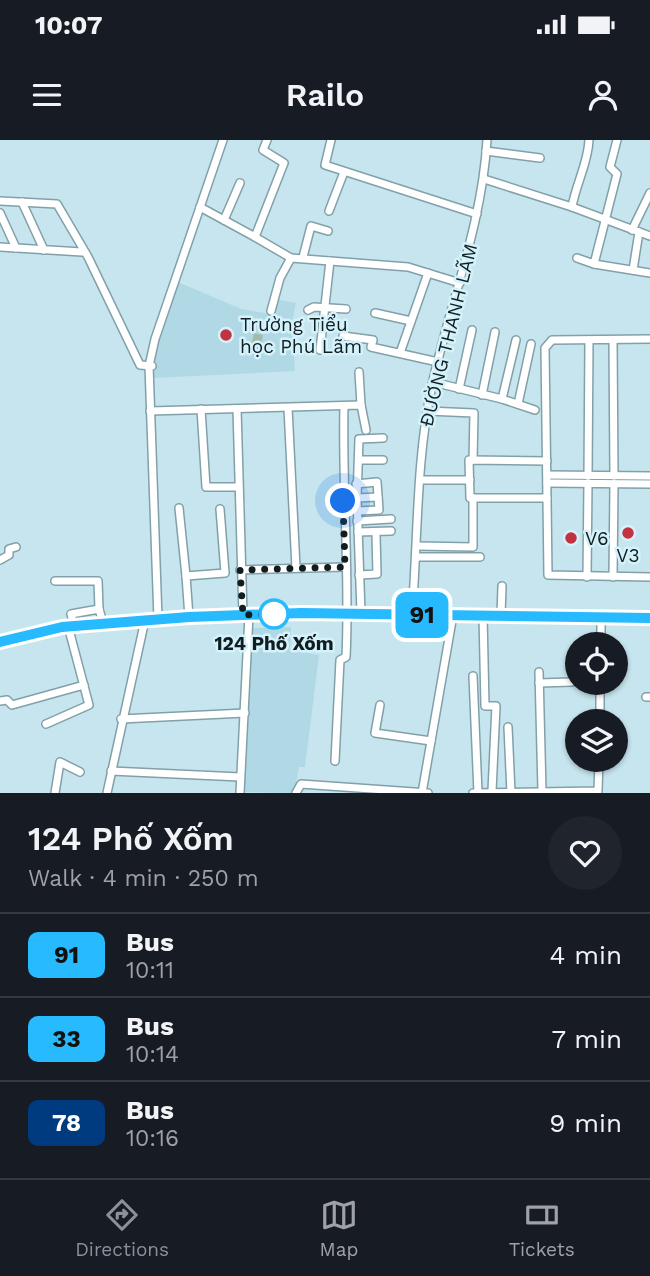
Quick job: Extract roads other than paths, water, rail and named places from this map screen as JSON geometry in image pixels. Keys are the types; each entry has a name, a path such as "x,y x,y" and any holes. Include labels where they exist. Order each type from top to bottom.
{"highway":[{"path":"0,642 71,626 189,617 361,613 650,618"}],"street":[{"path":"158,619 150,411 151,365 155,339 223,140"},
{"path":"256,237 284,163 263,150 267,140"},
{"name":"ĐƯỜNG THANH LÃM","path":"412,614 427,411 477,214 484,180 486,140"},
{"path":"572,206 575,186 587,163 589,140"},
{"path":"594,264 617,174 610,167 617,140"},
{"path":"330,141 325,165 435,198 477,214"},
{"path":"486,151 540,158"},
{"path":"329,211 344,172"},
{"path":"484,180 572,206 650,236"},
{"path":"224,220 240,183"},
{"path":"633,270 635,231 650,193"},
{"path":"0,201 57,204 82,251 88,257 140,365 151,365"},
{"path":"22,202 44,250"},
{"path":"200,207 291,258 408,267 460,283"},
{"path":"0,213 16,248"},
{"path":"303,257 311,226 328,232"},
{"path":"0,247 82,251"},
{"path":"271,311 279,278 291,258"},
{"path":"577,258 594,264 650,273"},
{"path":"320,350 330,261"},
{"path":"400,353 428,273"},
{"path":"308,310 310,307 346,309"},
{"path":"375,313 411,321"},
{"path":"459,389 472,330"},
{"path":"482,395 495,332"},
{"path":"343,336 373,340 370,347 438,362"},
{"path":"650,339 552,340 546,345 548,575 650,577"},
{"path":"502,398 516,340"},
{"path":"587,577 589,340"},
{"path":"613,340 613,577"},
{"path":"518,404 531,344"},
{"path":"359,372 366,430"},
{"path":"433,382 502,398 535,410"},
{"path":"150,411 361,405"},
{"path":"335,761 340,660 346,657 348,613 345,567 344,406"},
{"path":"288,408 296,568"},
{"path":"201,409 206,487 238,486"},
{"path":"237,409 240,570 246,615 245,713 240,793"},
{"path":"427,411 474,413 470,498 547,498"},
{"path":"361,613 356,498 359,439 383,438"},
{"path":"359,460 383,460"},
{"path":"473,460 547,461"},
{"path":"547,479 614,480 650,476"},
{"path":"420,480 470,480"},
{"path":"614,480 650,484"},
{"path":"356,484 377,482 379,510 357,511"},
{"path":"356,498 378,497"},
{"path":"417,546 473,547 474,498"},
{"path":"179,508 189,617"},
{"path":"186,576 225,573 220,509"},
{"path":"357,520 391,519"},
{"path":"358,532 391,531"},
{"path":"359,575 377,574 376,536"},
{"path":"0,560 9,555 9,549 16,547"},
{"path":"416,557 480,557"},
{"path":"358,561 376,560"},
{"path":"240,570 345,567"},
{"path":"55,581 98,581 99,609 103,623"},
{"path":"501,615 502,586"},
{"path":"46,724 89,705 71,626 71,614 99,609"},
{"path":"422,793 453,615"},
{"path":"483,615 485,706 496,706 492,791"},
{"path":"601,617 601,632"},
{"path":"107,793 121,719 145,620"},
{"path":"538,672 542,791"},
{"path":"473,676 476,793 598,791 599,772"},
{"path":"539,683 565,682"},
{"path":"0,701 7,700 12,705 84,685"},
{"path":"380,705 375,733 431,741"},
{"path":"121,719 245,713"},
{"path":"508,727 511,791"},
{"path":"55,793 60,762 80,772"},
{"path":"111,771 240,777"},
{"path":"296,793 301,784 368,792 428,793"}],"place":[{"name":"Trường Tiểu học Phú Lãm","path":"226,335"},
{"name":"V3","path":"628,533"},
{"name":"V6","path":"571,538"},
{"name":"124 Phố Xốm","path":"274,614"}]}
